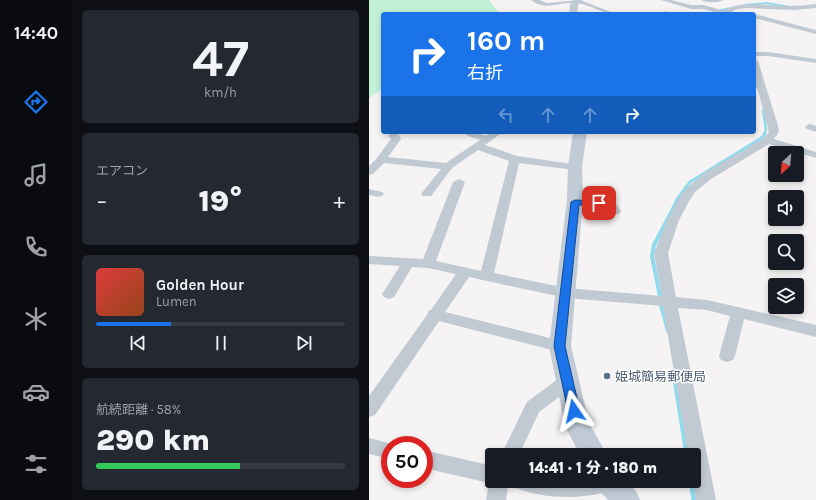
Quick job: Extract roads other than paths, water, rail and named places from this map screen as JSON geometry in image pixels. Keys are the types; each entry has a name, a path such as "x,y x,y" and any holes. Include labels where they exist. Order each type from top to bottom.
{"main road":[{"path":"573,12 574,5 577,0"},
{"path":"580,134 575,167 575,202 560,346 577,426 590,448"}],"street":[{"path":"534,0 546,5 577,0 608,12"},
{"path":"664,0 691,7 703,7 723,12 750,3 795,8 816,4"},
{"path":"704,0 720,0"},
{"path":"773,0 780,6"},
{"path":"808,0 816,4"},
{"path":"756,17 816,32"},
{"path":"756,54 768,54 815,65"},
{"path":"756,57 795,66 815,65"},
{"path":"706,500 661,253 668,232 687,195 694,187 708,176 768,140 774,132 756,68"},
{"path":"471,134 487,139"},
{"path":"427,194 448,166 495,134"},
{"path":"369,172 381,160 395,139 396,137 393,136"},
{"path":"768,140 786,146"},
{"path":"477,146 515,159 575,167"},
{"path":"804,152 816,155"},
{"path":"804,154 816,166"},
{"path":"487,276 515,159"},
{"path":"381,160 448,166"},
{"path":"428,264 459,182"},
{"path":"575,202 611,204 615,211"},
{"path":"369,260 428,264 565,293 707,305 738,314 816,331"},
{"path":"389,294 409,262"},
{"path":"369,410 434,314 465,272"},
{"path":"434,314 560,346"},
{"path":"727,356 738,314"},
{"path":"512,448 533,407 568,381"},
{"path":"369,446 381,449"},
{"path":"433,461 485,473"},
{"path":"496,500 498,488"},
{"path":"555,488 585,488"}],"waterway":[{"path":"745,5 766,3 790,7"},
{"path":"720,12 721,10 731,8"},
{"path":"756,83 758,88"},
{"path":"763,110 766,130 764,134"},
{"path":"662,229 678,198 690,182 763,137 765,133"},
{"path":"660,296 652,256 654,245 663,228"},
{"path":"661,305 668,331"},
{"path":"675,379 686,448"},
{"path":"692,488 694,500"}],"place":[{"name":"姫城簡易郵便局","path":"607,376"}]}
